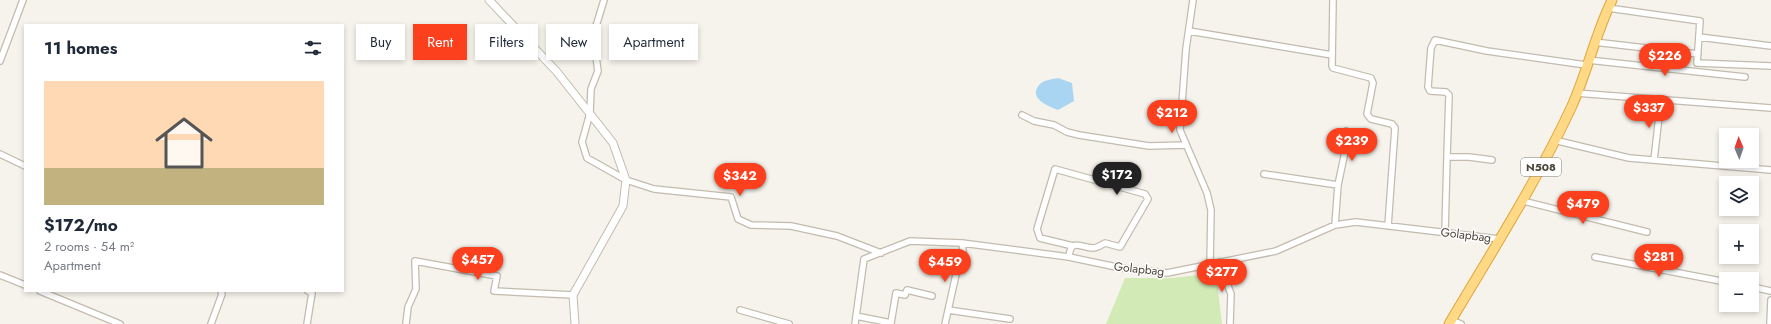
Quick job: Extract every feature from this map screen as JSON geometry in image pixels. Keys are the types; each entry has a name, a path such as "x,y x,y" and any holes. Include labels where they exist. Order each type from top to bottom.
{"highway":[{"name":"N508","path":"1450,322 1499,239 1524,201 1572,106 1594,42 1610,4"}],"street":[{"path":"0,61 23,0"},
{"path":"489,0 557,72 614,143 626,180 623,206 573,295 575,324"},
{"path":"604,0 593,36 598,71 592,89 590,113 582,142 587,158 626,180 654,189 730,197 738,219 751,225 798,227 836,236 881,253"},
{"path":"1193,0 1186,49 1180,130 1207,192 1211,210 1210,264"},
{"path":"1333,0 1331,64 1333,68 1371,78 1373,83 1367,114 1372,119 1392,124 1395,128 1388,226"},
{"path":"1610,4 1700,21 1697,63 1771,66"},
{"path":"1189,31 1332,55"},
{"path":"1699,37 1771,46"},
{"path":"1445,232 1449,95 1446,92 1430,91 1428,87 1431,48 1435,40 1521,56 1745,77"},
{"path":"1594,42 1698,54"},
{"path":"1576,93 1771,108"},
{"path":"1654,160 1661,99"},
{"path":"1022,115 1034,121 1054,125 1079,136 1149,146 1186,145"},
{"path":"1335,225 1338,185 1346,147 1343,144 1343,133 1346,130"},
{"path":"1554,140 1629,158 1771,170"},
{"path":"0,154 24,166"},
{"path":"1447,157 1470,157 1492,160"},
{"path":"1069,257 1070,248 1077,245 1096,248 1105,244 1120,247 1148,200 1148,197 1145,194 1055,169 1037,229 1040,238 1073,246"},
{"path":"1264,174 1338,185"},
{"path":"1524,201 1647,232"},
{"name":"Golapbag","path":"855,324 864,259 910,241 962,243 1069,257 1122,268 1167,273 1276,251 1335,225 1356,222 1499,239"},
{"path":"945,324 957,270 964,258 962,243"},
{"path":"1595,257 1719,281"},
{"path":"406,324 408,307 416,289 415,261 497,276 494,291 573,295"},
{"path":"1220,262 1231,294 1230,324"},
{"path":"0,275 24,285"},
{"path":"1759,288 1771,291"},
{"path":"856,316 891,323 896,293 905,295 907,290 932,296"},
{"path":"42,292 120,324"},
{"path":"211,324 222,294 221,292"},
{"path":"307,324 312,293 310,292"},
{"path":"1770,324 1771,300"},
{"path":"740,310 790,324"},
{"path":"948,310 1010,319"},
{"path":"1450,322 1461,324"}],"green space":[{"path":"1216,273 1222,324 1106,324 1125,278 1172,278"}],"water":[{"path":"1058,78 1072,83 1074,101 1058,110 1040,101 1036,93 1040,84"}]}
